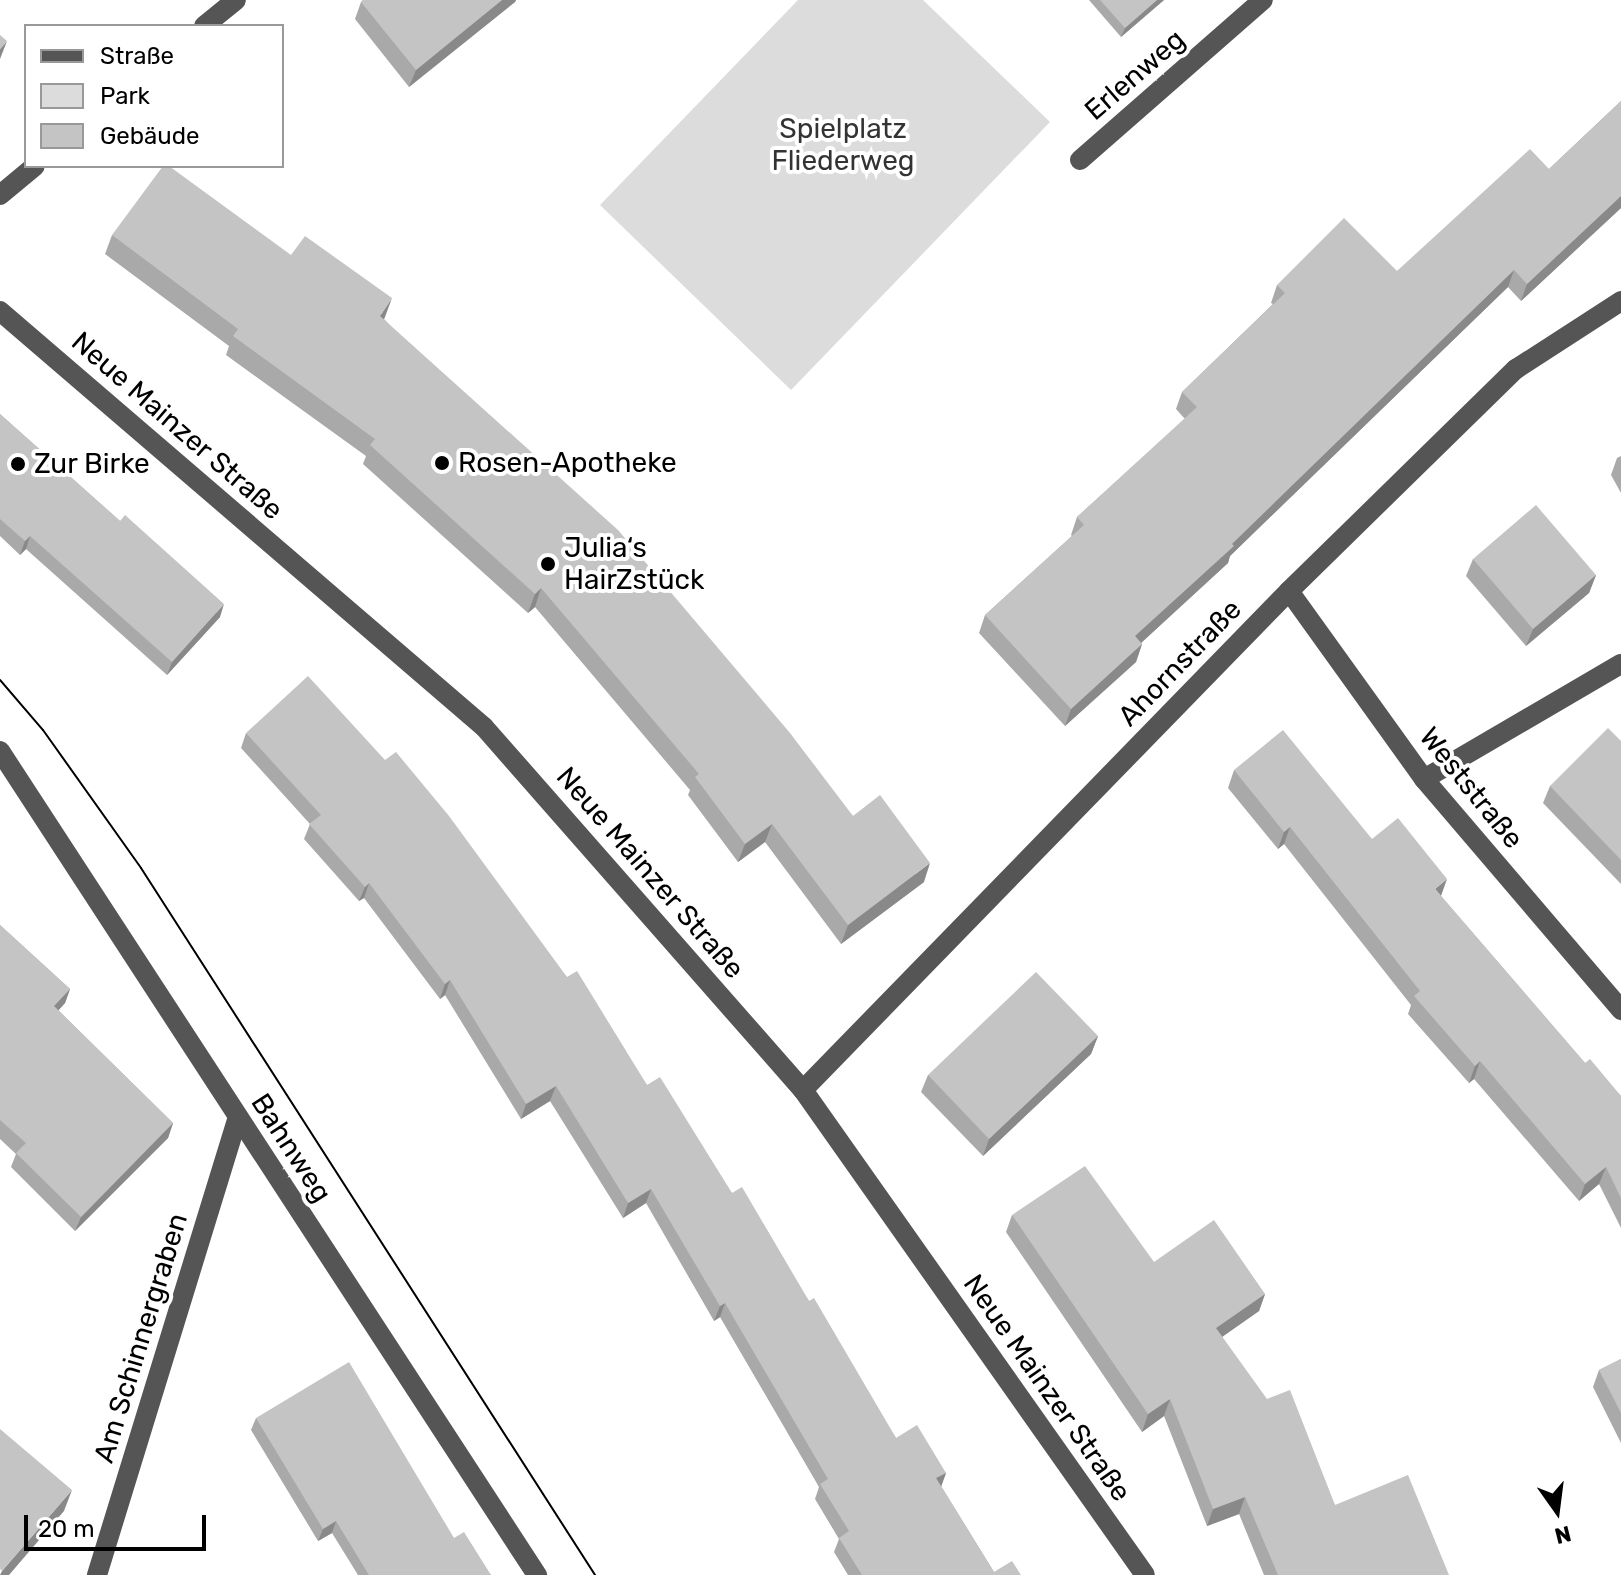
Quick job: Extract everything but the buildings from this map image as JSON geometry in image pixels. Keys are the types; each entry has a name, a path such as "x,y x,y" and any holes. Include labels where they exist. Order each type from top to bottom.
{"street":[{"path":"206,24 236,0"},
{"name":"Erlenweg","path":"1080,160 1263,0"},
{"path":"0,195 33,168"},
{"name":"Ahornstraße","path":"803,1090 1289,591 1516,369 1621,301"},
{"name":"Neue Mainzer Straße","path":"0,311 484,727 803,1090 1145,1575"},
{"name":"Weststraße","path":"1289,591 1424,779 1621,1010"},
{"path":"1424,779 1621,664"},
{"name":"Bahnweg","path":"0,751 537,1575"},
{"name":"Am Schinnergraben","path":"97,1575 238,1118"}],"green space":[{"name":"Spielplatz Fliederweg","path":"798,0 923,0 1050,122 791,390 600,205"}],"tram line":[{"path":"0,680 43,730 141,868 595,1575"}],"place":[{"name":"Rosen-Apotheke","path":"442,463"},
{"name":"Zur Birke","path":"18,464"},
{"name":"Julia‘s HairZstück","path":"548,564"}]}
